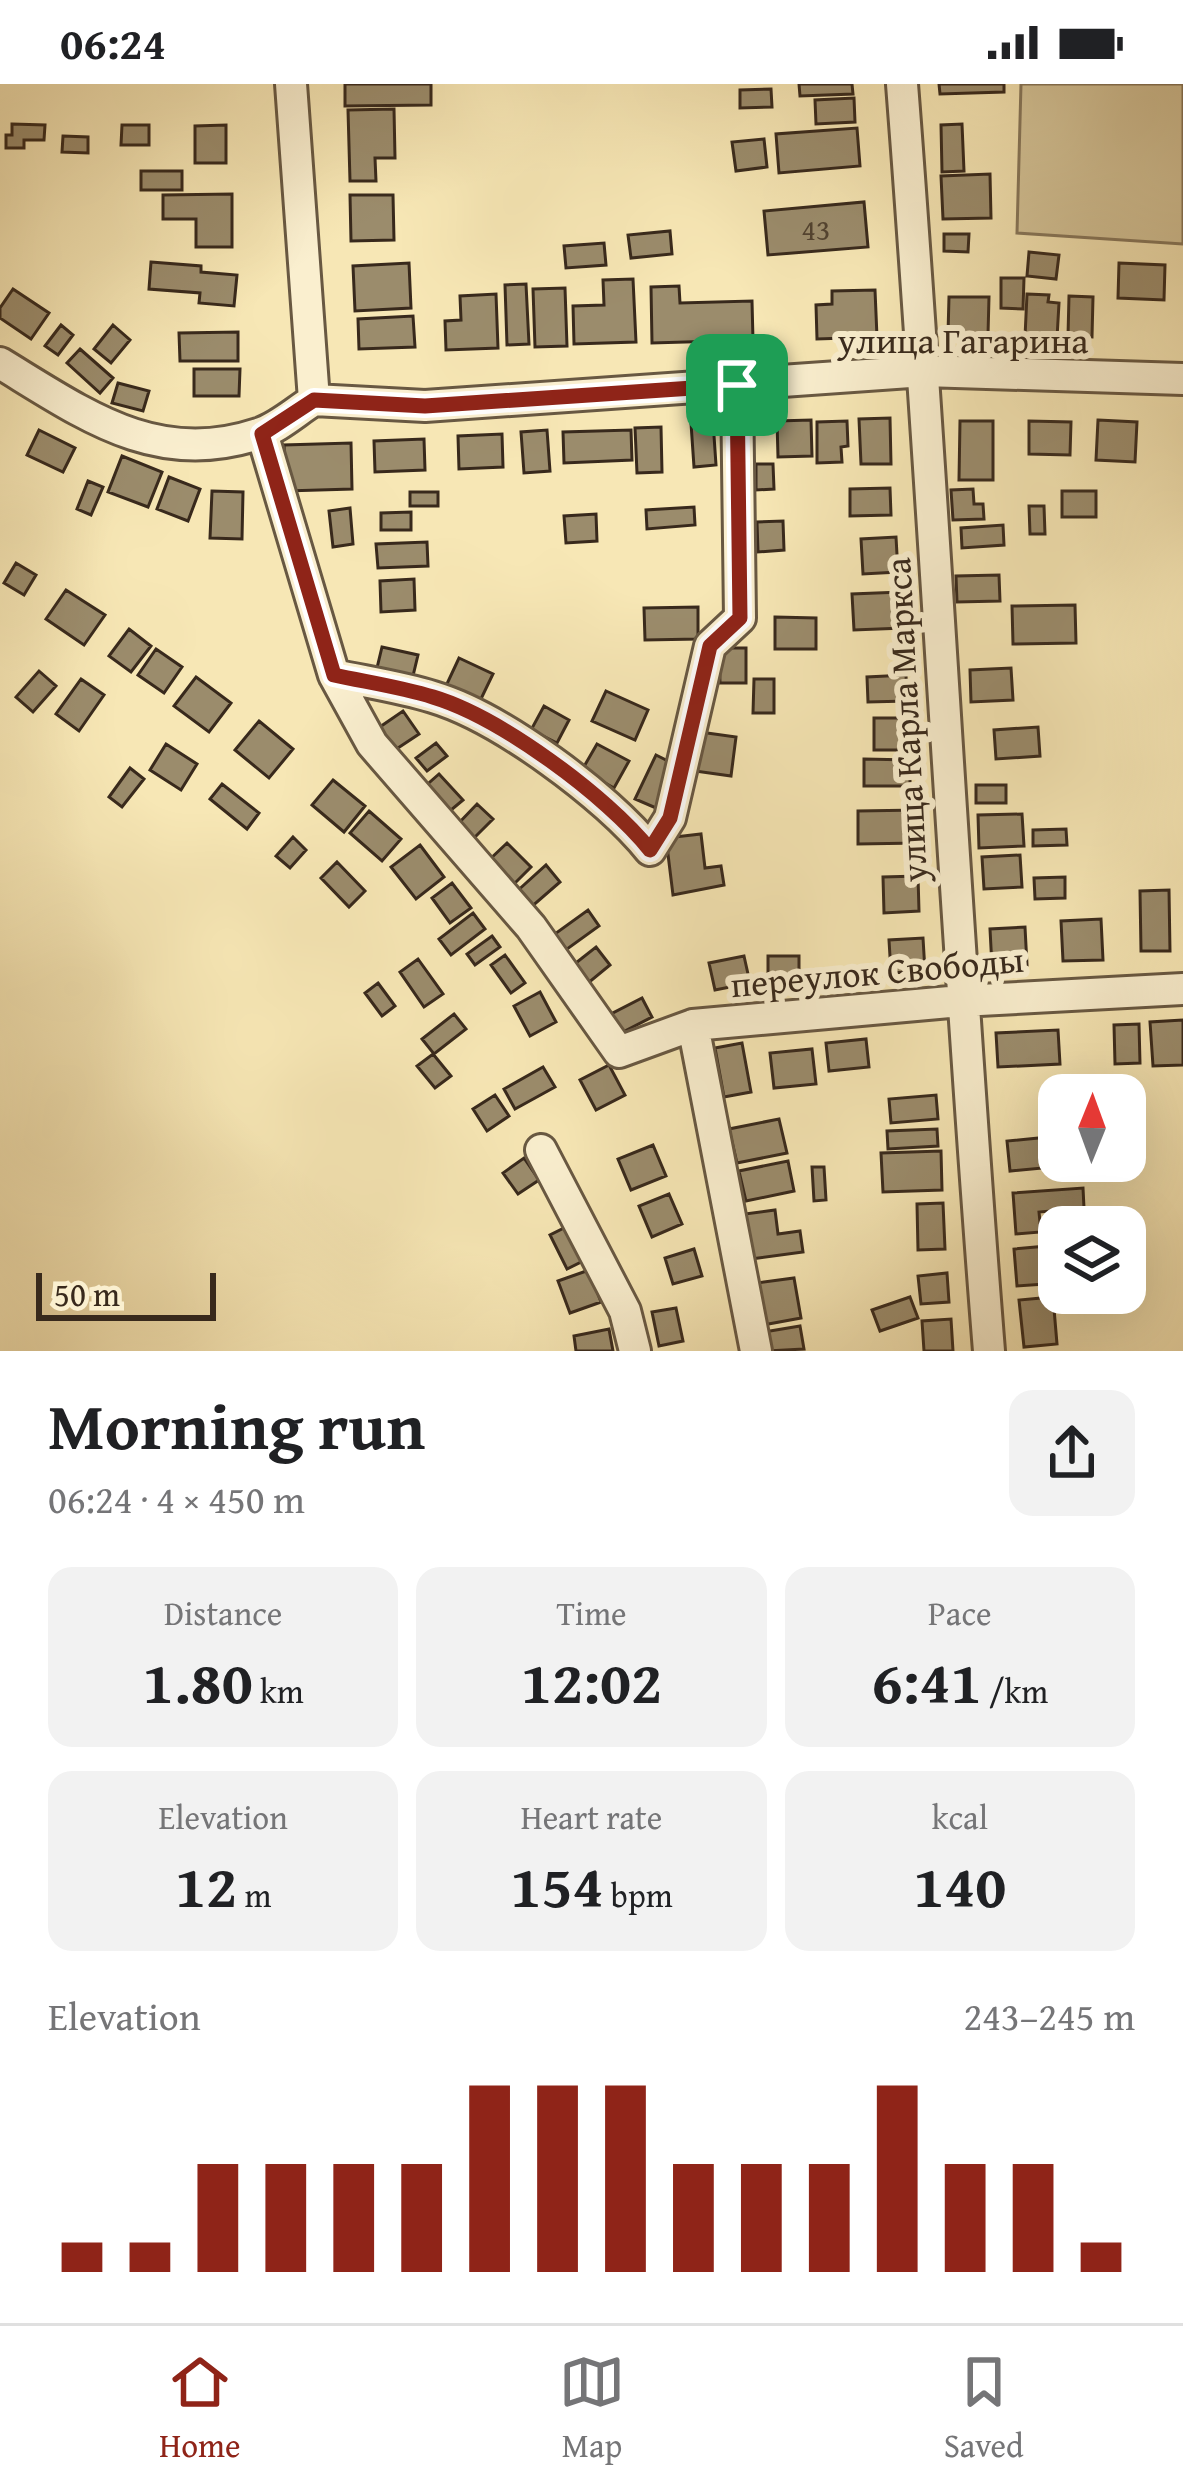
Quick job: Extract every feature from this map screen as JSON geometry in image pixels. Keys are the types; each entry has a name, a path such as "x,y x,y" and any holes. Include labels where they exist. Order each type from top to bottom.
{"street":[{"path":"0,364 112,430 165,445 215,443 262,434 314,400 291,84"},
{"name":"улица Карла Маркса","path":"902,84 925,370 961,1001 989,1351"},
{"name":"улица Гагарина","path":"314,400 425,406 925,370 1183,379"},
{"path":"334,675 436,698 518,739 626,819 650,850 670,818 710,646 740,618 737,385"},
{"path":"262,434 334,675 372,744 531,927 620,1052 693,1025"},
{"name":"переулок Свободы","path":"756,1351 693,1025 961,1001 1183,989"},
{"path":"541,1150 625,1311 634,1351"}],"shaded area":[{"path":"1021,84 1183,84 1183,244 1017,233"}],"building":[{"path":"345,84 431,84 431,105 345,106"},
{"path":"799,84 852,84 853,94 800,96"},
{"path":"939,84 1004,84 1004,92 940,94"},
{"path":"771,89 772,107 740,108 740,90"},
{"path":"854,98 855,122 816,124 815,100"},
{"path":"394,109 395,158 375,158 376,181 350,181 348,110"},
{"path":"12,124 45,125 44,140 24,140 24,148 6,148"},
{"path":"962,124 964,171 942,172 941,125"},
{"path":"122,125 149,125 149,145 121,145"},
{"path":"226,125 226,163 195,163 195,126"},
{"path":"857,128 860,166 779,173 776,134"},
{"path":"63,136 88,137 88,153 62,152"},
{"path":"764,139 767,167 736,171 732,142"},
{"path":"141,171 182,171 182,190 141,190"},
{"path":"990,174 991,218 943,219 941,176"},
{"path":"232,194 232,247 196,247 196,219 163,219 163,195"},
{"path":"350,195 393,195 394,240 351,241"},
{"path":"864,202 868,247 768,255 764,211"},
{"path":"670,231 672,254 631,258 628,235"},
{"path":"944,234 969,234 968,252 944,251"},
{"path":"604,243 606,265 566,268 564,246"},
{"path":"1029,252 1059,255 1056,279 1027,276"},
{"path":"151,262 237,275 234,306 199,303 200,293 149,289"},
{"path":"409,263 411,308 355,311 353,266"},
{"path":"1119,263 1165,265 1164,300 1118,298"},
{"path":"1001,278 1024,278 1023,309 1001,308"},
{"path":"633,279 636,342 574,344 573,306 604,305 603,280"},
{"path":"526,284 529,344 507,345 505,285"},
{"path":"679,286 680,303 752,301 753,340 652,343 651,287"},
{"path":"565,288 567,346 535,347 533,289"},
{"path":"13,289 49,313 31,339 0,318 0,308"},
{"path":"875,290 877,337 817,339 816,305 832,304 832,291"},
{"path":"496,294 498,348 446,350 445,321 461,320 460,296"},
{"path":"1027,294 1049,295 1048,302 1059,303 1057,338 1025,337"},
{"path":"1069,296 1093,297 1092,337 1068,336"},
{"path":"949,297 989,297 988,335 948,334"},
{"path":"413,316 415,347 359,349 358,319"},
{"path":"61,325 73,335 58,355 45,346"},
{"path":"113,325 130,340 111,363 94,349"},
{"path":"238,332 238,361 180,361 179,333"},
{"path":"80,349 113,378 100,393 67,363"},
{"path":"194,369 240,369 239,396 194,396"},
{"path":"118,383 149,391 143,411 112,403"},
{"path":"890,418 891,464 861,464 859,419"},
{"path":"811,420 812,456 778,457 777,421"},
{"path":"1098,420 1137,422 1135,462 1096,460"},
{"path":"713,421 716,465 694,467 691,423"},
{"path":"847,421 848,446 841,447 842,462 817,463 817,422"},
{"path":"960,421 993,421 993,480 959,480"},
{"path":"1029,421 1071,422 1070,455 1029,454"},
{"path":"661,427 662,472 637,473 635,428"},
{"path":"39,430 75,448 63,472 27,455"},
{"path":"547,430 550,471 524,473 521,432"},
{"path":"631,430 632,460 564,463 563,432"},
{"path":"502,434 503,467 459,469 458,436"},
{"path":"424,439 425,470 375,472 374,441"},
{"path":"351,443 352,489 286,491 284,445"},
{"path":"122,456 162,472 148,507 108,492"},
{"path":"756,464 773,464 774,489 756,490"},
{"path":"169,477 200,489 188,521 157,509"},
{"path":"88,481 103,487 91,515 77,509"},
{"path":"890,488 891,515 850,516 850,489"},
{"path":"973,489 974,504 983,504 984,519 953,520 951,490"},
{"path":"212,491 243,492 242,539 210,538"},
{"path":"1062,491 1096,491 1096,517 1062,517"},
{"path":"410,492 438,492 438,506 410,506"},
{"path":"1029,506 1044,506 1045,534 1030,534"},
{"path":"694,507 695,525 647,529 646,510"},
{"path":"350,508 353,544 333,547 329,511"},
{"path":"411,512 411,530 381,530 381,513"},
{"path":"596,514 597,541 566,543 564,516"},
{"path":"783,521 784,550 758,552 757,522"},
{"path":"1003,525 1004,545 962,548 961,528"},
{"path":"896,537 898,572 863,574 861,539"},
{"path":"427,542 428,566 378,568 376,544"},
{"path":"16,563 36,575 24,595 4,583"},
{"path":"999,575 1000,601 957,602 956,576"},
{"path":"414,579 415,610 381,612 380,581"},
{"path":"66,590 105,615 84,645 46,619"},
{"path":"901,592 903,628 854,630 852,594"},
{"path":"1075,605 1076,643 1013,644 1012,606"},
{"path":"698,607 698,639 645,640 644,608"},
{"path":"775,617 816,618 816,649 775,649"},
{"path":"129,629 151,646 131,672 109,656"},
{"path":"382,647 418,655 412,680 376,672"},
{"path":"719,648 746,648 746,683 720,683"},
{"path":"156,649 182,667 164,693 138,675"},
{"path":"459,658 493,674 479,703 445,688"},
{"path":"1011,668 1013,700 971,702 970,670"},
{"path":"39,671 56,686 33,712 16,697"},
{"path":"906,675 907,701 868,702 867,677"},
{"path":"196,677 231,703 209,732 174,706"},
{"path":"81,679 104,695 79,731 56,714"},
{"path":"754,679 774,679 774,713 753,713"},
{"path":"606,691 648,710 635,740 592,721"},
{"path":"544,706 569,720 557,743 531,730"},
{"path":"403,711 419,734 392,752 377,729"},
{"path":"874,718 907,718 907,750 874,750"},
{"path":"259,721 293,749 269,778 235,750"},
{"path":"1038,727 1040,756 996,759 994,730"},
{"path":"700,732 736,737 731,776 695,771"},
{"path":"436,743 447,756 427,771 416,758"},
{"path":"166,744 197,764 181,790 150,770"},
{"path":"597,744 629,761 614,788 582,770"},
{"path":"656,755 676,765 656,808 635,799"},
{"path":"864,759 910,760 910,786 864,786"},
{"path":"130,768 144,779 122,807 109,797"},
{"path":"439,774 463,800 444,816 421,790"},
{"path":"333,780 365,806 344,832 312,805"},
{"path":"222,784 259,813 247,829 210,799"},
{"path":"976,785 1006,785 1006,803 976,803"},
{"path":"477,804 493,819 471,841 456,826"},
{"path":"918,810 918,843 858,844 858,811"},
{"path":"369,811 401,839 382,861 350,833"},
{"path":"1022,814 1024,846 979,848 978,815"},
{"path":"1066,829 1067,845 1033,846 1033,830"},
{"path":"701,834 705,868 721,866 724,885 673,895 666,838"},
{"path":"293,837 306,850 290,868 276,856"},
{"path":"507,843 531,867 512,886 487,862"},
{"path":"420,845 444,877 416,899 391,867"},
{"path":"1020,855 1022,887 984,889 982,857"},
{"path":"337,862 365,891 349,907 321,878"},
{"path":"546,865 560,882 529,909 515,893"},
{"path":"918,876 919,911 884,913 883,877"},
{"path":"1065,877 1065,898 1035,899 1034,878"},
{"path":"452,883 471,908 450,923 432,898"},
{"path":"1169,890 1170,951 1141,951 1140,891"},
{"path":"588,910 599,926 563,952 552,936"},
{"path":"473,913 485,929 451,955 439,939"},
{"path":"1101,919 1103,960 1063,961 1061,921"},
{"path":"1025,927 1027,965 992,967 990,929"},
{"path":"492,936 500,947 475,965 467,954"},
{"path":"923,938 925,971 891,973 889,940"},
{"path":"596,947 610,965 587,984 572,966"},
{"path":"505,955 525,983 511,993 491,965"},
{"path":"744,956 750,983 715,990 709,963"},
{"path":"768,956 799,956 799,974 768,975"},
{"path":"418,959 443,994 424,1007 400,972"},
{"path":"378,983 395,1006 382,1016 365,993"},
{"path":"540,992 556,1022 530,1036 514,1006"},
{"path":"642,998 652,1017 621,1033 611,1014"},
{"path":"454,1014 466,1029 434,1054 422,1039"},
{"path":"1183,1020 1183,1065 1153,1066 1150,1022"},
{"path":"1139,1024 1140,1063 1115,1064 1114,1025"},
{"path":"1058,1030 1060,1064 998,1067 996,1033"},
{"path":"866,1039 869,1067 829,1071 826,1043"},
{"path":"742,1043 751,1092 724,1097 715,1048"},
{"path":"812,1049 816,1084 774,1088 770,1053"},
{"path":"433,1054 451,1076 435,1088 417,1066"},
{"path":"609,1065 625,1095 596,1110 580,1080"},
{"path":"543,1067 555,1087 515,1109 504,1089"},
{"path":"495,1095 509,1116 487,1131 473,1109"},
{"path":"936,1095 938,1119 891,1123 889,1099"},
{"path":"779,1119 787,1153 737,1163 729,1129"},
{"path":"937,1129 938,1146 888,1149 887,1131"},
{"path":"1038,1138 1038,1168 1010,1171 1007,1141"},
{"path":"653,1145 666,1176 631,1190 618,1159"},
{"path":"941,1151 942,1190 883,1192 881,1153"},
{"path":"524,1158 539,1180 518,1194 503,1173"},
{"path":"788,1161 794,1191 746,1201 739,1171"},
{"path":"812,1167 824,1167 826,1200 814,1201"},
{"path":"1083,1188 1084,1206 1038,1206 1038,1232 1016,1234 1013,1193"},
{"path":"669,1194 682,1224 652,1237 639,1206"},
{"path":"943,1203 945,1249 918,1250 917,1204"},
{"path":"775,1210 778,1234 800,1231 803,1252 751,1259 745,1214"},
{"path":"568,1226 585,1260 567,1269 550,1235"},
{"path":"1038,1247 1038,1284 1017,1286 1014,1249"},
{"path":"694,1249 702,1276 673,1284 665,1258"},
{"path":"589,1270 601,1302 570,1313 558,1281"},
{"path":"947,1273 949,1302 921,1304 918,1276"},
{"path":"794,1278 801,1318 763,1325 757,1283"},
{"path":"910,1297 918,1318 880,1331 872,1310"},
{"path":"1038,1298 1038,1314 1054,1314 1057,1344 1024,1347 1019,1300"},
{"path":"676,1308 683,1341 659,1346 652,1312"},
{"path":"951,1319 953,1351 924,1351 922,1321"},
{"path":"800,1326 804,1349 767,1351 764,1332"},
{"path":"609,1329 613,1351 576,1351 574,1336"}],"route":[{"path":"737,385 740,618 710,646 670,818 650,850 626,819 518,739 436,698 334,675 262,434 314,400 425,406 737,385"}]}
